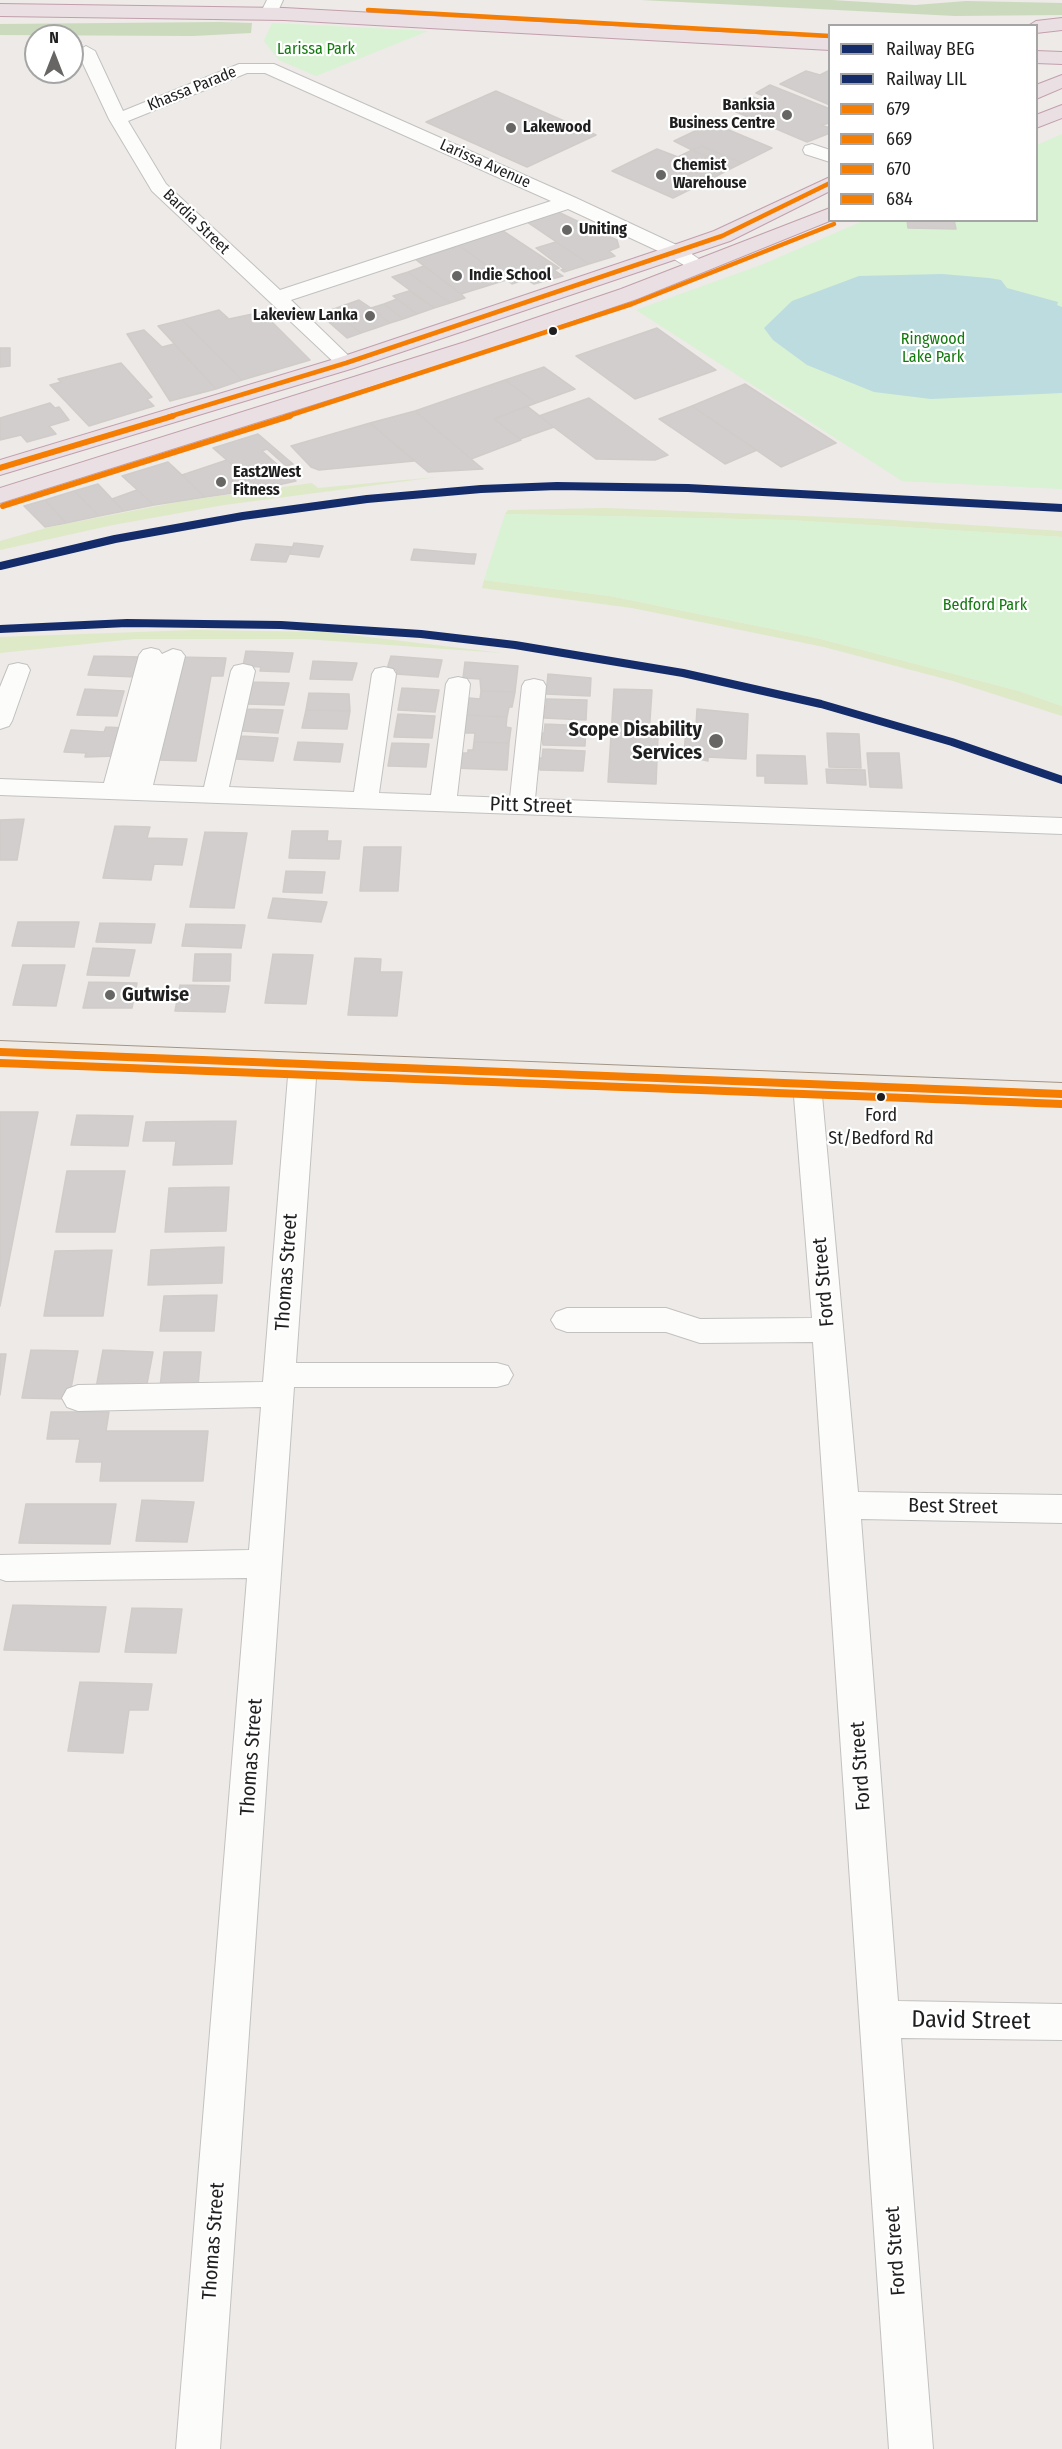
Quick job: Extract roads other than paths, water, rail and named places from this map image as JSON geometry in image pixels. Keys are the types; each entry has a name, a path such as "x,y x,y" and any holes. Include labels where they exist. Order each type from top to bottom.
{"highway":[{"path":"369,0 828,25"},
{"path":"0,10 272,7 828,44"},
{"path":"1038,27 1062,24"},
{"path":"1038,37 1062,38"},
{"path":"1038,57 1062,58"},
{"path":"1038,92 1062,81"},
{"path":"1038,121 1062,111"},
{"path":"0,468 346,363 676,252 722,236 828,184"},
{"path":"0,495 473,347 629,294 828,215"},
{"path":"40,457 59,478"}],"main road":[{"path":"0,1052 1062,1095"}],"street":[{"name":"Bardia Street","path":"86,51 118,119 159,187 346,363"},
{"name":"Khassa Parade","path":"118,119 245,68 268,68"},
{"name":"Larissa Avenue","path":"268,68 569,202 676,252 699,266"},
{"path":"276,298 569,202"},
{"path":"126,792 162,655"},
{"path":"0,720 18,670"},
{"path":"215,795 243,671"},
{"path":"356,800 375,674"},
{"path":"443,803 458,684"},
{"path":"522,806 534,686"},
{"name":"Pitt Street","path":"0,787 1062,826"},
{"name":"Thomas Street","path":"198,2449 267,1564 278,1385 303,1064"},
{"name":"Ford Street","path":"807,1084 843,1505 911,2449"},
{"path":"567,1320 666,1320 700,1331 828,1330"},
{"path":"78,1398 278,1385 497,1375"},
{"name":"Best Street","path":"843,1505 1062,1509"},
{"path":"6,1567 267,1564"},
{"name":"David Street","path":"879,2019 1062,2022"}],"water":[{"path":"942,274 1001,280 1007,288 1058,302 1057,305 1062,307 1062,393 931,399 874,392 807,365 773,340 764,328 792,301 859,276"}],"rail line":[{"name":"LIL","path":"0,566 115,539 243,516 367,499 481,489 557,486 688,488 1062,508"},
{"name":"BEG","path":"0,629 127,623 281,625 421,634 515,645 683,673 821,704 952,742 1062,780"}],"place":[{"name":"Banksia Business Centre","path":"787,115"},
{"name":"Lakewood","path":"511,128"},
{"name":"Chemist Warehouse","path":"661,175"},
{"name":"Uniting","path":"567,230"},
{"name":"Indie School","path":"457,276"},
{"name":"Lakeview Lanka","path":"370,316"},
{"name":"East2West Fitness","path":"221,482"},
{"name":"Scope Disability Services","path":"716,741"},
{"name":"Gutwise","path":"110,995"},
{"name":"Ford St/Bedford Rd","path":"881,1097"}],"park label":[{"name":"Larissa Park","path":"316,50"},
{"name":"Ringwood Lake Park","path":"933,349"},
{"name":"Bedford Park","path":"985,606"}]}
